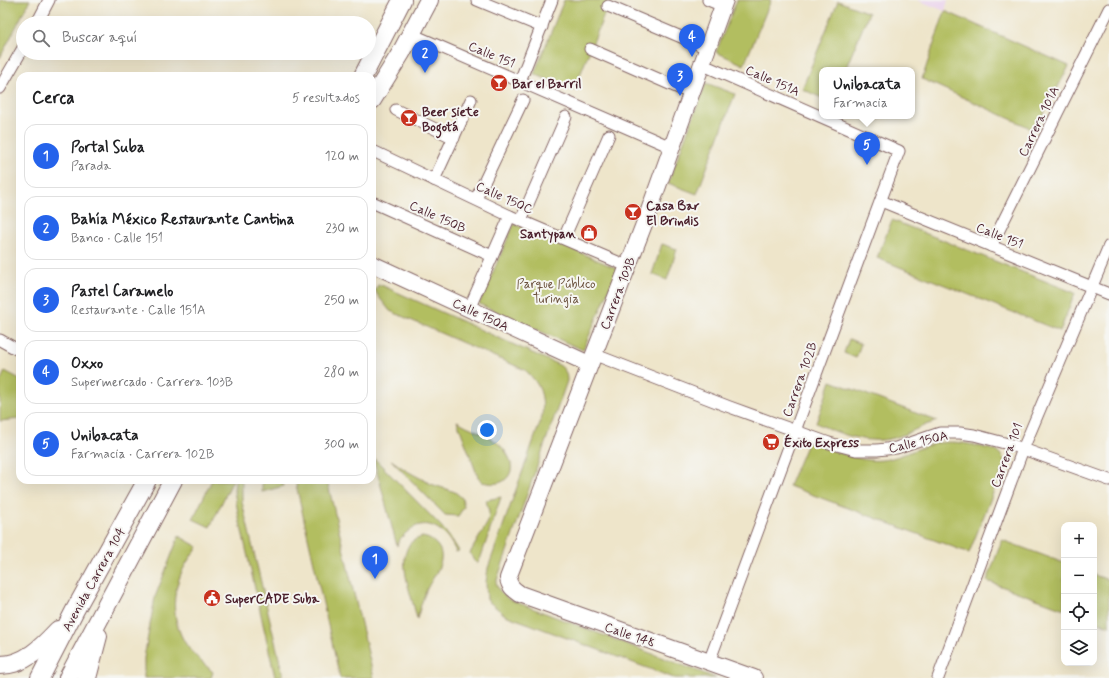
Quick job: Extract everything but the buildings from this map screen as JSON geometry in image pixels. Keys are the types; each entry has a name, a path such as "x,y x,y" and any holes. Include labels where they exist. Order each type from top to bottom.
{"main road":[{"path":"376,49 402,0"},
{"path":"376,93 429,0"},
{"path":"364,72 370,60"},
{"name":"Avenida Carrera 104","path":"40,678 75,610 145,484"},
{"name":"Avenida Carrera 104","path":"68,678 172,484"},
{"path":"87,678 108,601"},
{"path":"0,665 16,663 33,654 44,645 75,610"}],"street":[{"path":"41,16 49,0"},
{"path":"477,0 542,27"},
{"path":"520,81 552,0"},
{"name":"Carrera 103B","path":"509,584 508,578 510,571 646,220 707,48 719,2"},
{"path":"608,6 707,48"},
{"name":"Carrera 101A","path":"991,246 1109,9"},
{"name":"Calle 151","path":"411,34 671,147"},
{"path":"590,49 690,93"},
{"path":"0,88 16,60"},
{"name":"Calle 151A","path":"701,64 819,116"},
{"path":"434,180 471,100"},
{"path":"476,199 523,100"},
{"path":"396,110 454,138"},
{"path":"521,220 566,117"},
{"name":"Calle 151A","path":"826,119 899,151"},
{"path":"564,238 609,135"},
{"name":"Carrera 102B","path":"709,662 899,151"},
{"name":"Calle 150C","path":"376,152 510,216 627,266"},
{"name":"Calle 151","path":"881,201 1109,294"},
{"name":"Calle 150B","path":"376,204 492,256"},
{"path":"470,309 510,216"},
{"name":"Carrera 101","path":"938,678 1023,449 1109,246"},
{"name":"Calle 150A","path":"376,266 470,309 591,359 829,443 856,450 877,450 896,448 940,433 974,435 1023,449 1109,480"},
{"path":"0,340 16,349"},
{"name":"Calle 148","path":"509,584 520,594 754,678"}],"shaded area":[{"path":"917,0 948,0 945,11"}],"green space":[{"path":"0,0 30,0 22,16 16,16 16,27 0,58"},
{"path":"564,0 610,0 574,90 534,74"},
{"path":"737,0 771,0 744,65 716,52"},
{"path":"838,1 869,13 846,67 819,67 819,97 802,89"},
{"path":"945,11 1069,66 1035,130 922,79"},
{"path":"706,83 735,94 697,194 668,183"},
{"path":"892,220 1075,293 1060,331 877,258"},
{"name":"Parque Público Turingia","path":"514,224 618,269 583,350 479,304"},
{"path":"662,244 677,249 667,280 652,274"},
{"path":"378,285 381,285 559,365 566,373 567,381 498,577 496,584 499,590 508,599 716,678 674,678 505,615 487,600 486,582 488,568 542,417 542,396 535,381 525,370 390,311 378,296 376,288"},
{"path":"849,339 861,344 856,358 844,353"},
{"path":"5,371 16,377 16,419 0,421 0,382"},
{"path":"831,381 937,421 900,436 884,440 864,439 835,431 816,423"},
{"path":"457,421 491,438 503,448 511,463 510,473 505,480 496,483 482,482 478,477"},
{"path":"808,441 853,457 869,460 894,458 934,444 958,442 996,451 1001,455 1005,463 969,553 789,486"},
{"path":"376,460 441,526 459,551 456,552 447,537 441,531 428,525 414,527 402,537 397,546 376,468"},
{"path":"391,460 407,471 431,484 455,492 462,498 464,507 458,516 445,515"},
{"path":"210,484 231,484 210,527 193,519"},
{"path":"235,484 242,484 242,502 283,675 275,677 239,518 234,491"},
{"path":"262,484 283,484 284,486 262,492"},
{"path":"296,484 328,484 374,678 340,678"},
{"path":"501,497 478,563 474,561 470,553 488,522 489,512 486,500"},
{"path":"179,536 198,547 184,568 176,592 174,604 178,629 190,650 213,672 211,678 144,678 144,658 155,597"},
{"path":"422,537 435,543 441,555 441,561 426,591 417,619 407,581 405,561 410,543"},
{"path":"1002,540 1061,562 1061,608 987,581"},
{"path":"1097,576 1109,580 1109,626 1097,622"}],"place":[{"name":"Oxxo","path":"692,57"},
{"name":"Bahía México Restaurante Cantina","path":"425,73"},
{"name":"Bar el Barril","path":"499,83"},
{"name":"Pastel Caramelo","path":"680,96"},
{"name":"Beer siete Bogotá","path":"409,118"},
{"name":"Unibacata","path":"867,165"},
{"name":"Casa Bar El Brindis","path":"633,212"},
{"name":"Santypan","path":"589,233"},
{"name":"Éxito Express","path":"771,442"},
{"name":"Portal Suba","path":"375,579"},
{"name":"SuperCADE Suba","path":"212,598"}]}
